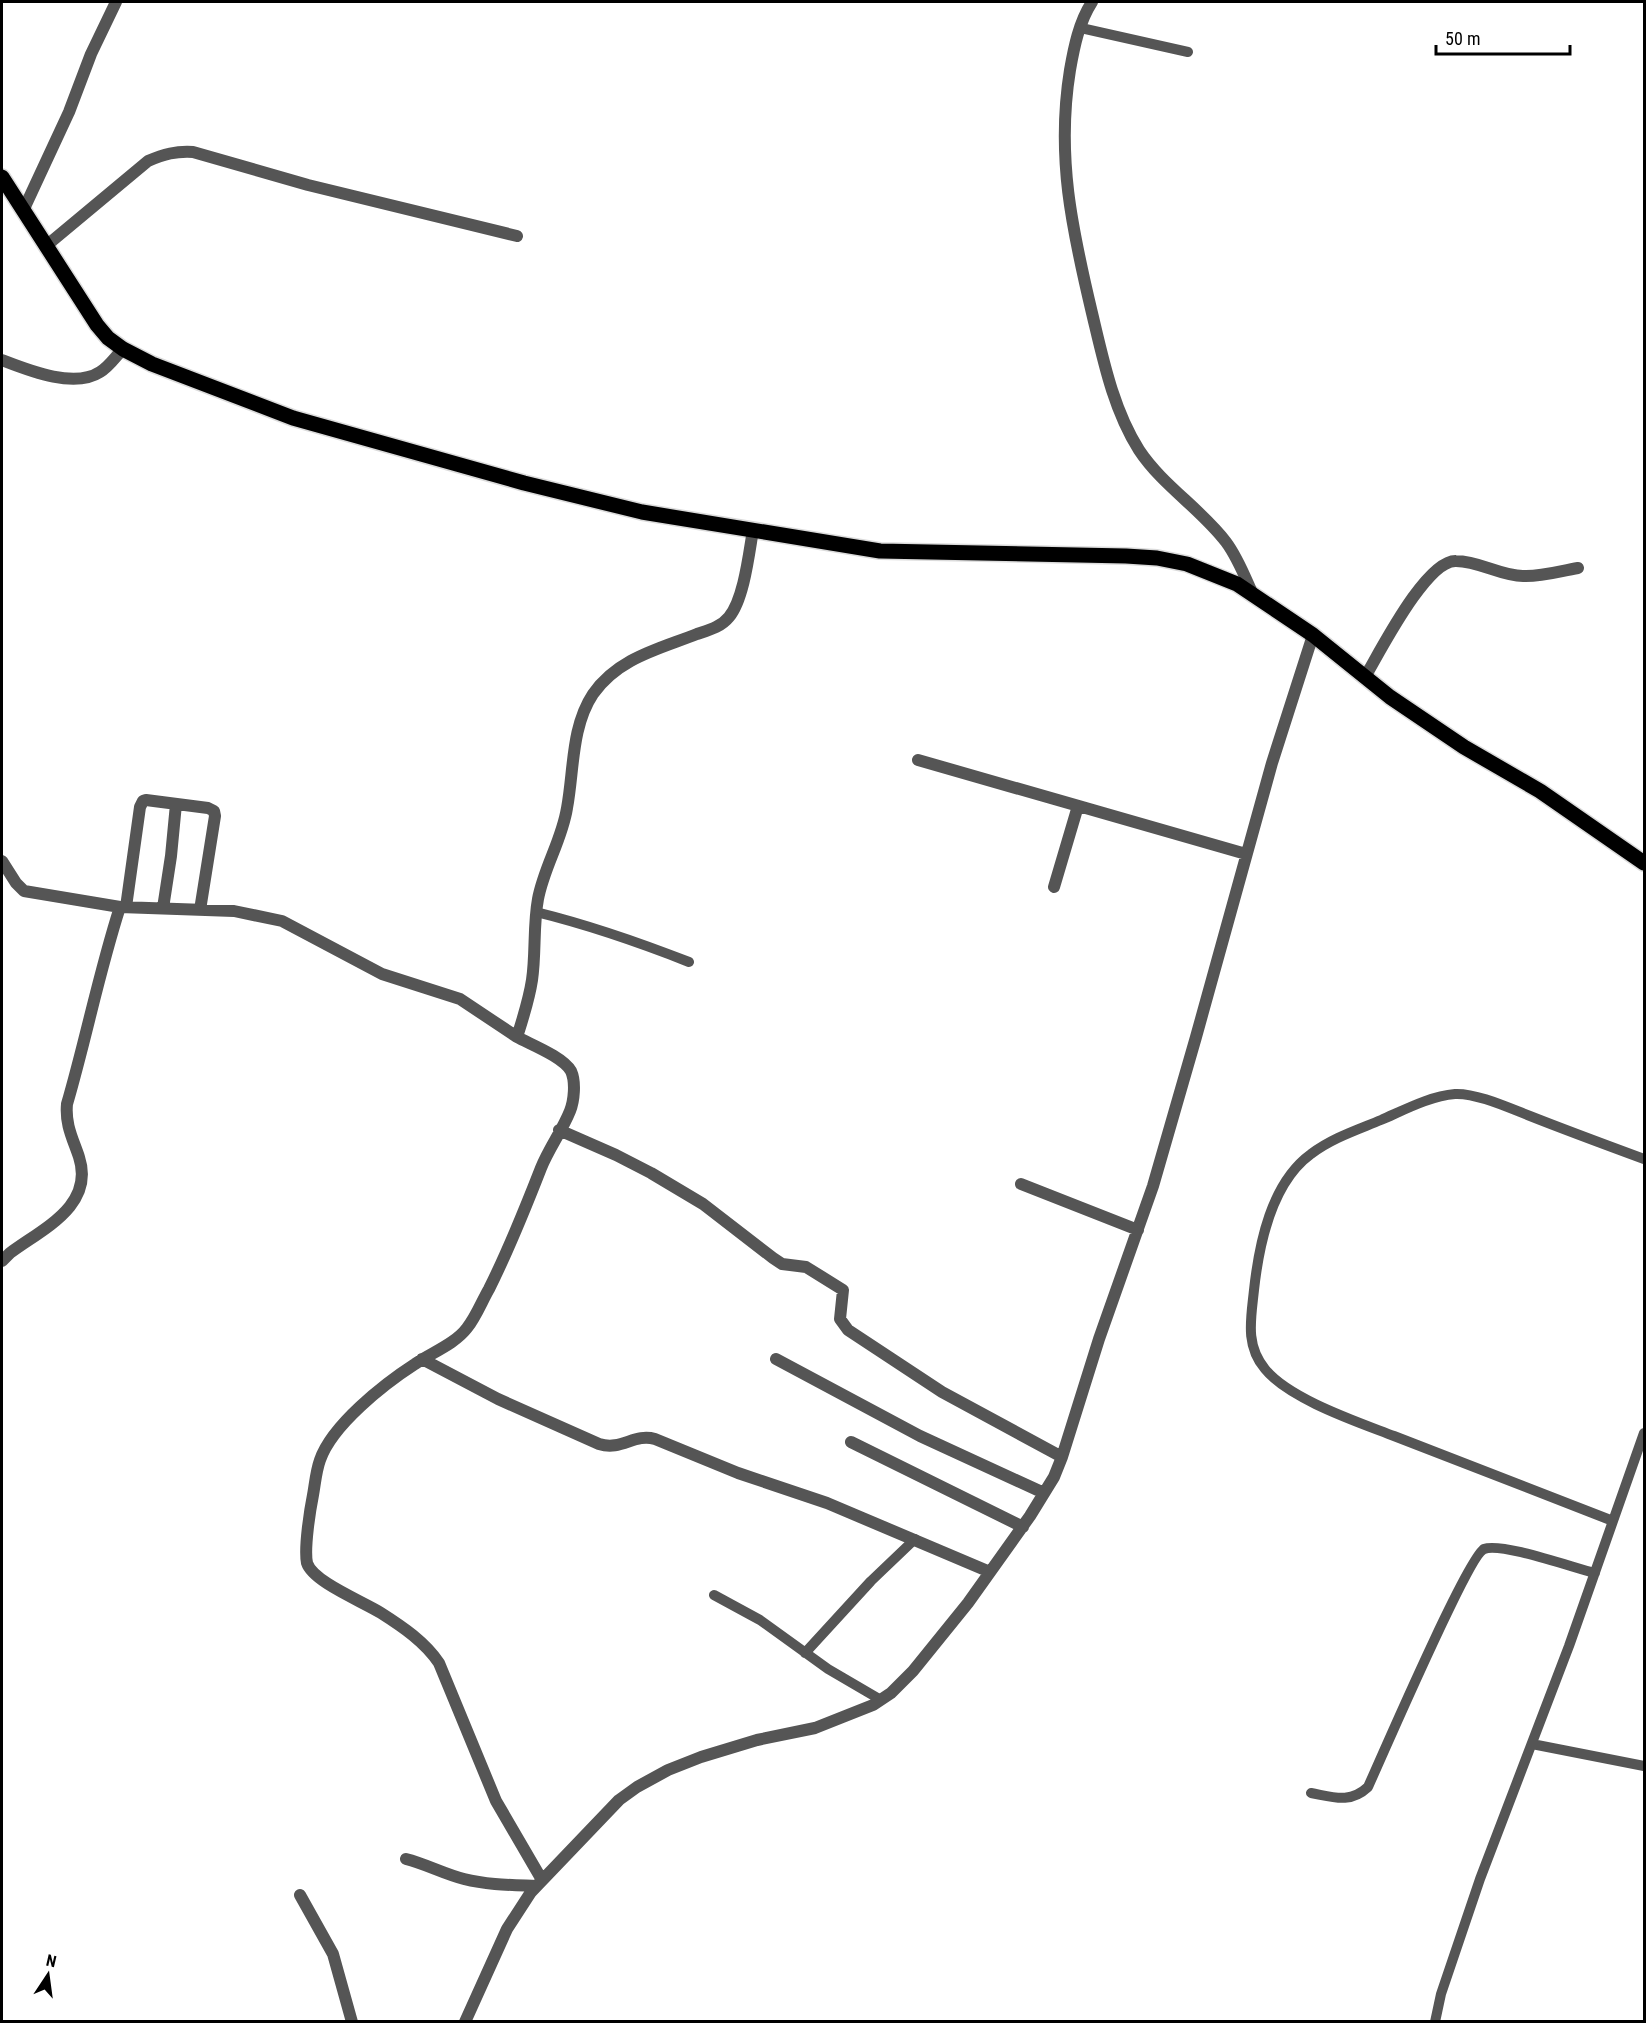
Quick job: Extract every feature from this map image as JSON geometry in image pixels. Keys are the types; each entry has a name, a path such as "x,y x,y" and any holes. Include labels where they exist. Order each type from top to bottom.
{"main road":[{"path":"2,177 96,324 108,338 123,349 152,364 293,418 441,460 642,512 880,551 1157,558 1187,564 1237,584 1313,635 1390,697 1464,747 1540,791 1644,863"}],"street":[{"path":"23,211 116,2"},
{"path":"1092,2 1074,45 1067,88 1064,161 1067,194 1080,260 1113,393 1125,425 1140,451 1155,470 1210,523 1227,543 1238,560 1253,595"},
{"path":"46,246 148,161 163,154 178,151 193,152 308,185 517,236"},
{"path":"2,360 46,375 86,378 101,372 123,349"},
{"path":"518,1037 527,1008 532,979 536,912 543,877 558,841 567,810 574,751 585,708 594,693 624,663 651,650 721,625 730,616 746,571 753,530"},
{"path":"1365,677 1416,593 1445,562 1474,563 1522,576 1578,568"},
{"path":"465,2022 507,1929 539,1883 619,1800 668,1770 701,1757 757,1740 815,1728 873,1706 891,1694 969,1603 1023,1527 1044,1493 1062,1457 1153,1186 1272,763 1313,635"},
{"path":"918,760 1246,854"},
{"path":"2,1261 68,1211 83,1182 80,1158 68,1128 67,1104 102,962 123,907 141,803 146,800 208,808 215,813 200,910"},
{"path":"163,908 176,804"},
{"path":"1054,887 1078,806"},
{"path":"2,861 24,891 123,907 234,911 282,921 382,974 460,999 518,1037 549,1053 570,1071 573,1095 569,1112 541,1168 509,1248 468,1328 422,1359 357,1409 326,1448 320,1460 311,1504 306,1553 310,1570 381,1613 421,1641 432,1653 439,1663 496,1801 539,1883"},
{"path":"559,1130 616,1155 703,1204 782,1264 802,1266 813,1270 843,1290 840,1319 848,1330 942,1392 1062,1457"},
{"path":"1021,1184 1138,1230"},
{"path":"422,1359 498,1399 599,1444 614,1447 646,1436 738,1473 826,1503 990,1572"},
{"path":"776,1359 920,1436 1044,1493"},
{"path":"850,1442 1023,1527"},
{"path":"406,1859 423,1863 450,1875 482,1883 539,1883"},
{"path":"300,1895 333,1954 352,2022"}],"lane":[{"path":"1081,28 1188,52"},
{"path":"536,912 618,935 689,962"},
{"path":"1613,1521 1350,1418 1286,1389 1265,1370 1254,1351 1250,1330 1265,1228 1277,1197 1288,1178 1309,1155 1336,1139 1421,1103 1458,1094 1504,1106 1644,1159"},
{"path":"1436,2022 1441,1994 1480,1879 1595,1573 1644,1433"},
{"path":"805,1653 871,1581 915,1539"},
{"path":"1311,1793 1350,1798 1359,1796 1368,1787 1453,1601 1475,1557 1481,1550 1504,1549 1595,1573"},
{"path":"714,1595 760,1620 805,1653 881,1700"},
{"path":"1532,1744 1644,1766"}]}
